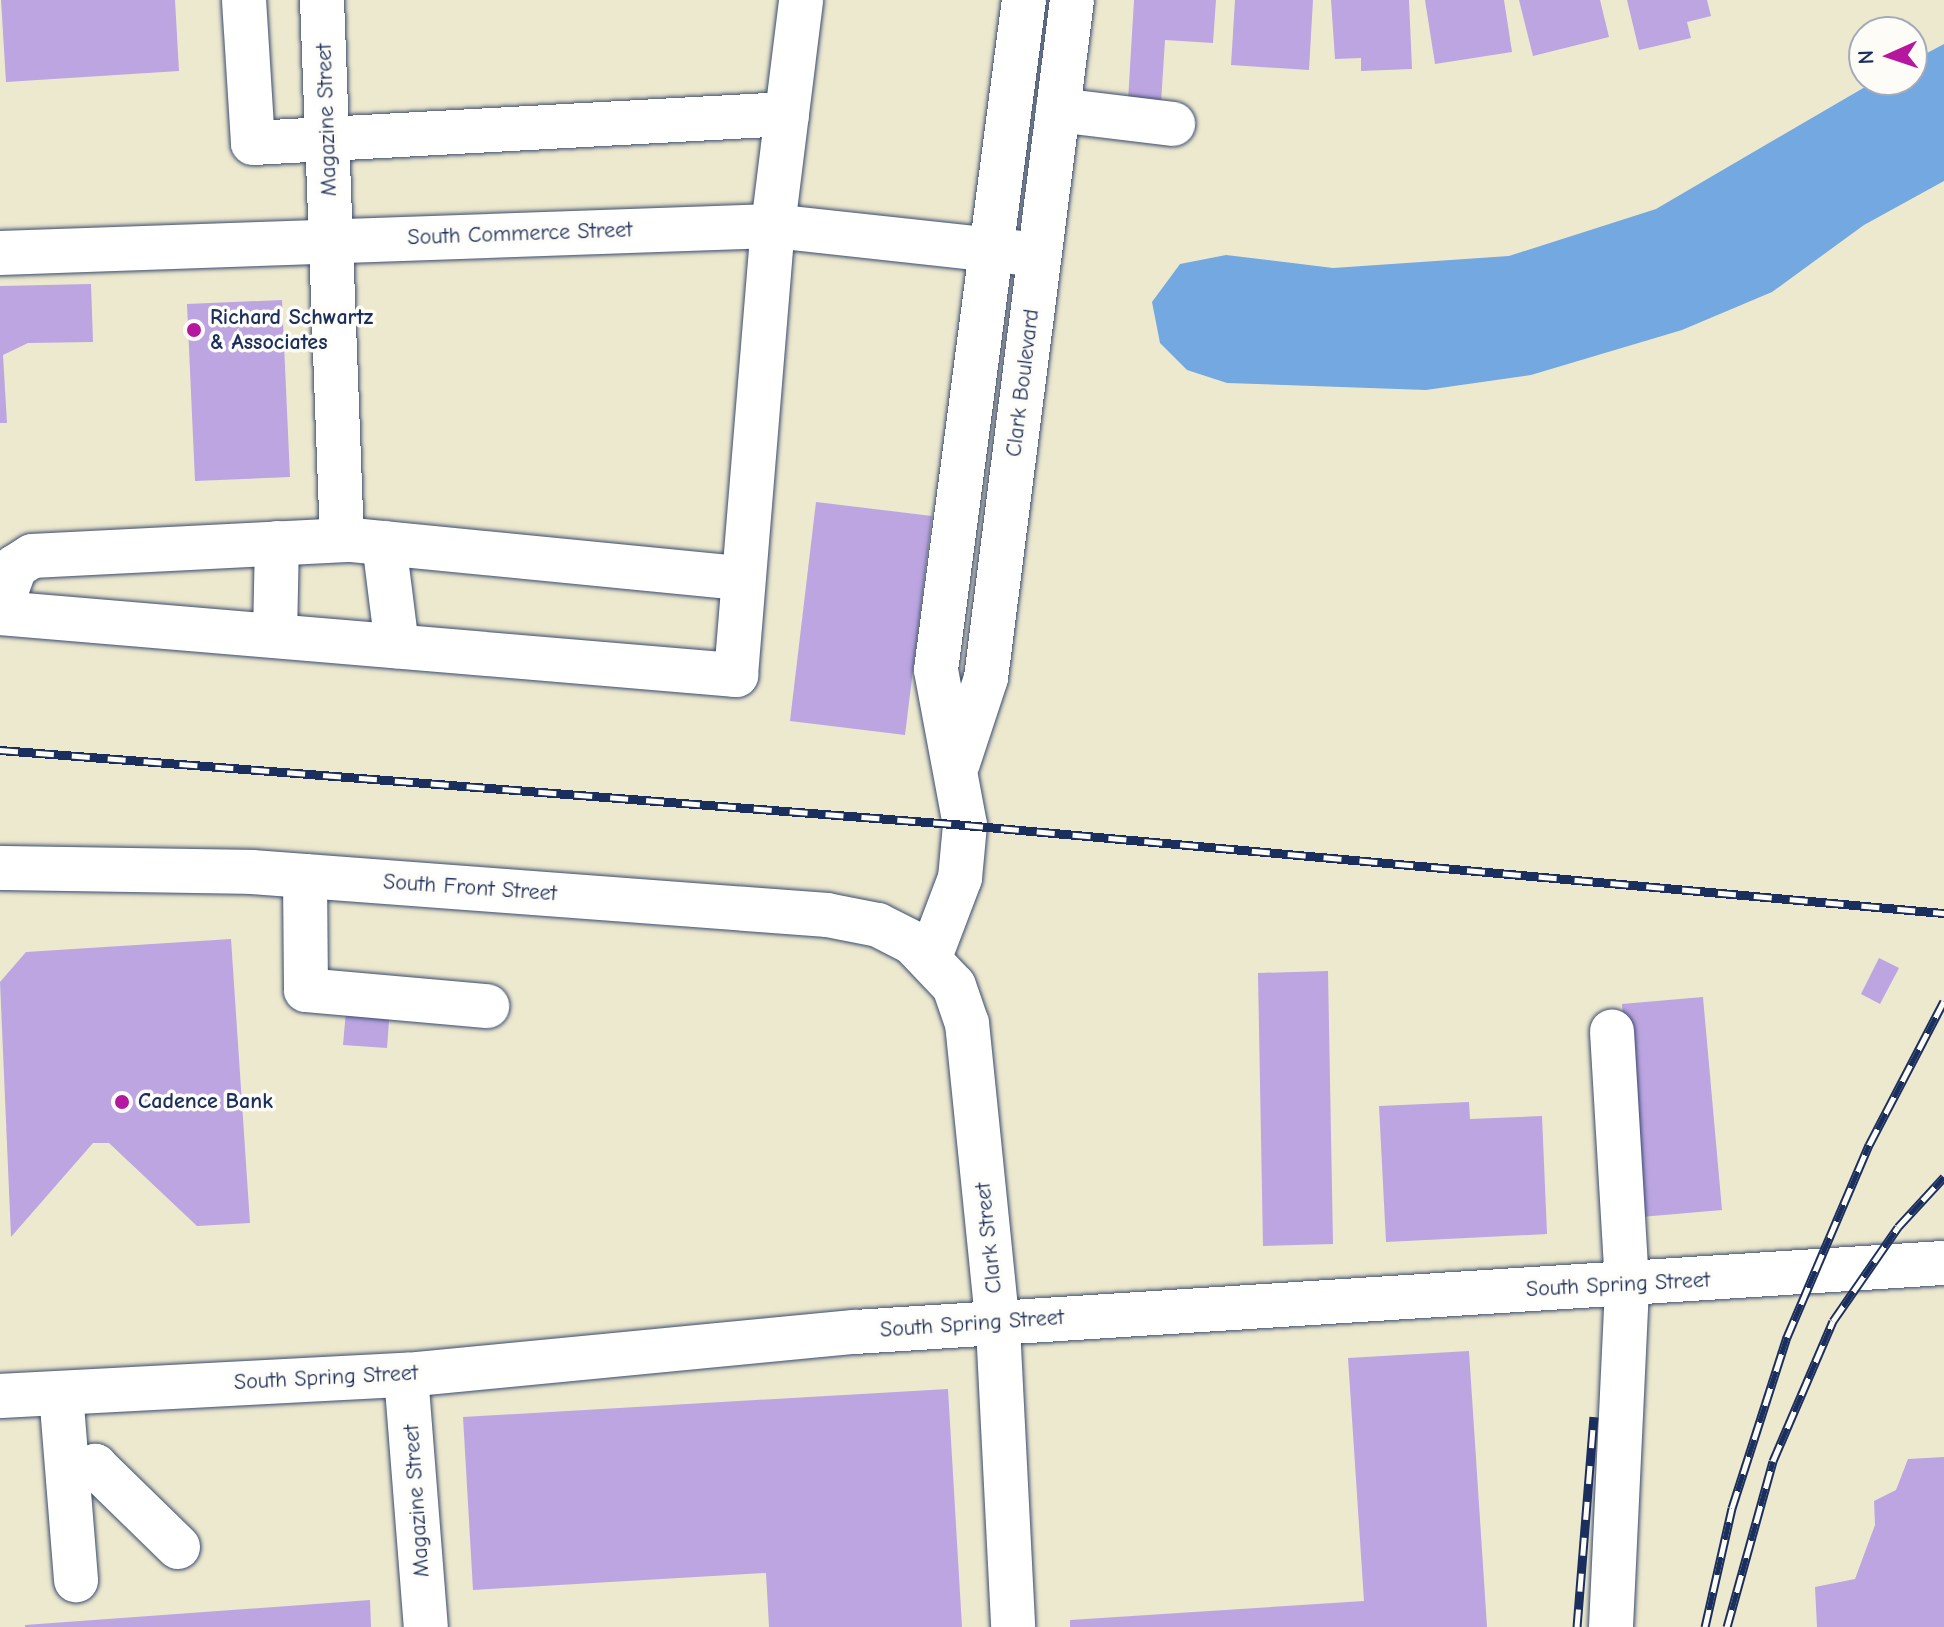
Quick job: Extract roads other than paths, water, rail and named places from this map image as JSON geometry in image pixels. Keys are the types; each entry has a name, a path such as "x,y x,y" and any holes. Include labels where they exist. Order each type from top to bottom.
{"street":[{"path":"244,0 253,143 787,114"},
{"name":"Magazine Street","path":"322,0 332,240 363,542 397,646"},
{"path":"743,578 363,542 277,543 32,556 15,567 0,611 736,675 773,226 801,0"},
{"name":"Clark Boulevard","path":"930,957 960,878 965,825 958,763 936,670 996,250 1024,0"},
{"name":"Clark Boulevard","path":"958,763 986,678 1072,0"},
{"path":"1058,110 1173,124"},
{"name":"South Commerce Street","path":"0,253 773,226 1039,255"},
{"path":"275,636 277,543"},
{"name":"South Front Street","path":"0,868 305,876 852,918 895,932 930,957"},
{"path":"305,876 306,990 487,1006"},
{"name":"Clark Street","path":"930,957 954,986 967,1023 998,1327 1013,1627"},
{"path":"1611,1627 1627,1284 1612,1031"},
{"name":"South Spring Street","path":"0,1396 406,1375 599,1351 998,1327 1090,1315 1944,1263"},
{"name":"Magazine Street","path":"406,1375 426,1627"},
{"path":"61,1393 76,1580"},
{"path":"68,1478 95,1466 178,1547"}],"water":[{"path":"1944,44 1944,181 1864,225 1772,292 1682,330 1531,375 1426,390 1227,383 1187,370 1160,343 1152,302 1180,264 1226,255 1333,268 1509,256 1656,209 1850,96 1928,96 1928,52"}],"railway":[{"path":"0,750 965,825 1944,913"},
{"path":"1705,1627 1732,1508 1787,1337 1869,1145 1944,1001"},
{"path":"1727,1627 1773,1461 1833,1321 1898,1227 1944,1177"},
{"path":"1577,1627 1594,1417"}],"place":[{"name":"Richard Schwartz & Associates","path":"194,330"},
{"name":"Cadence Bank","path":"122,1102"}]}
